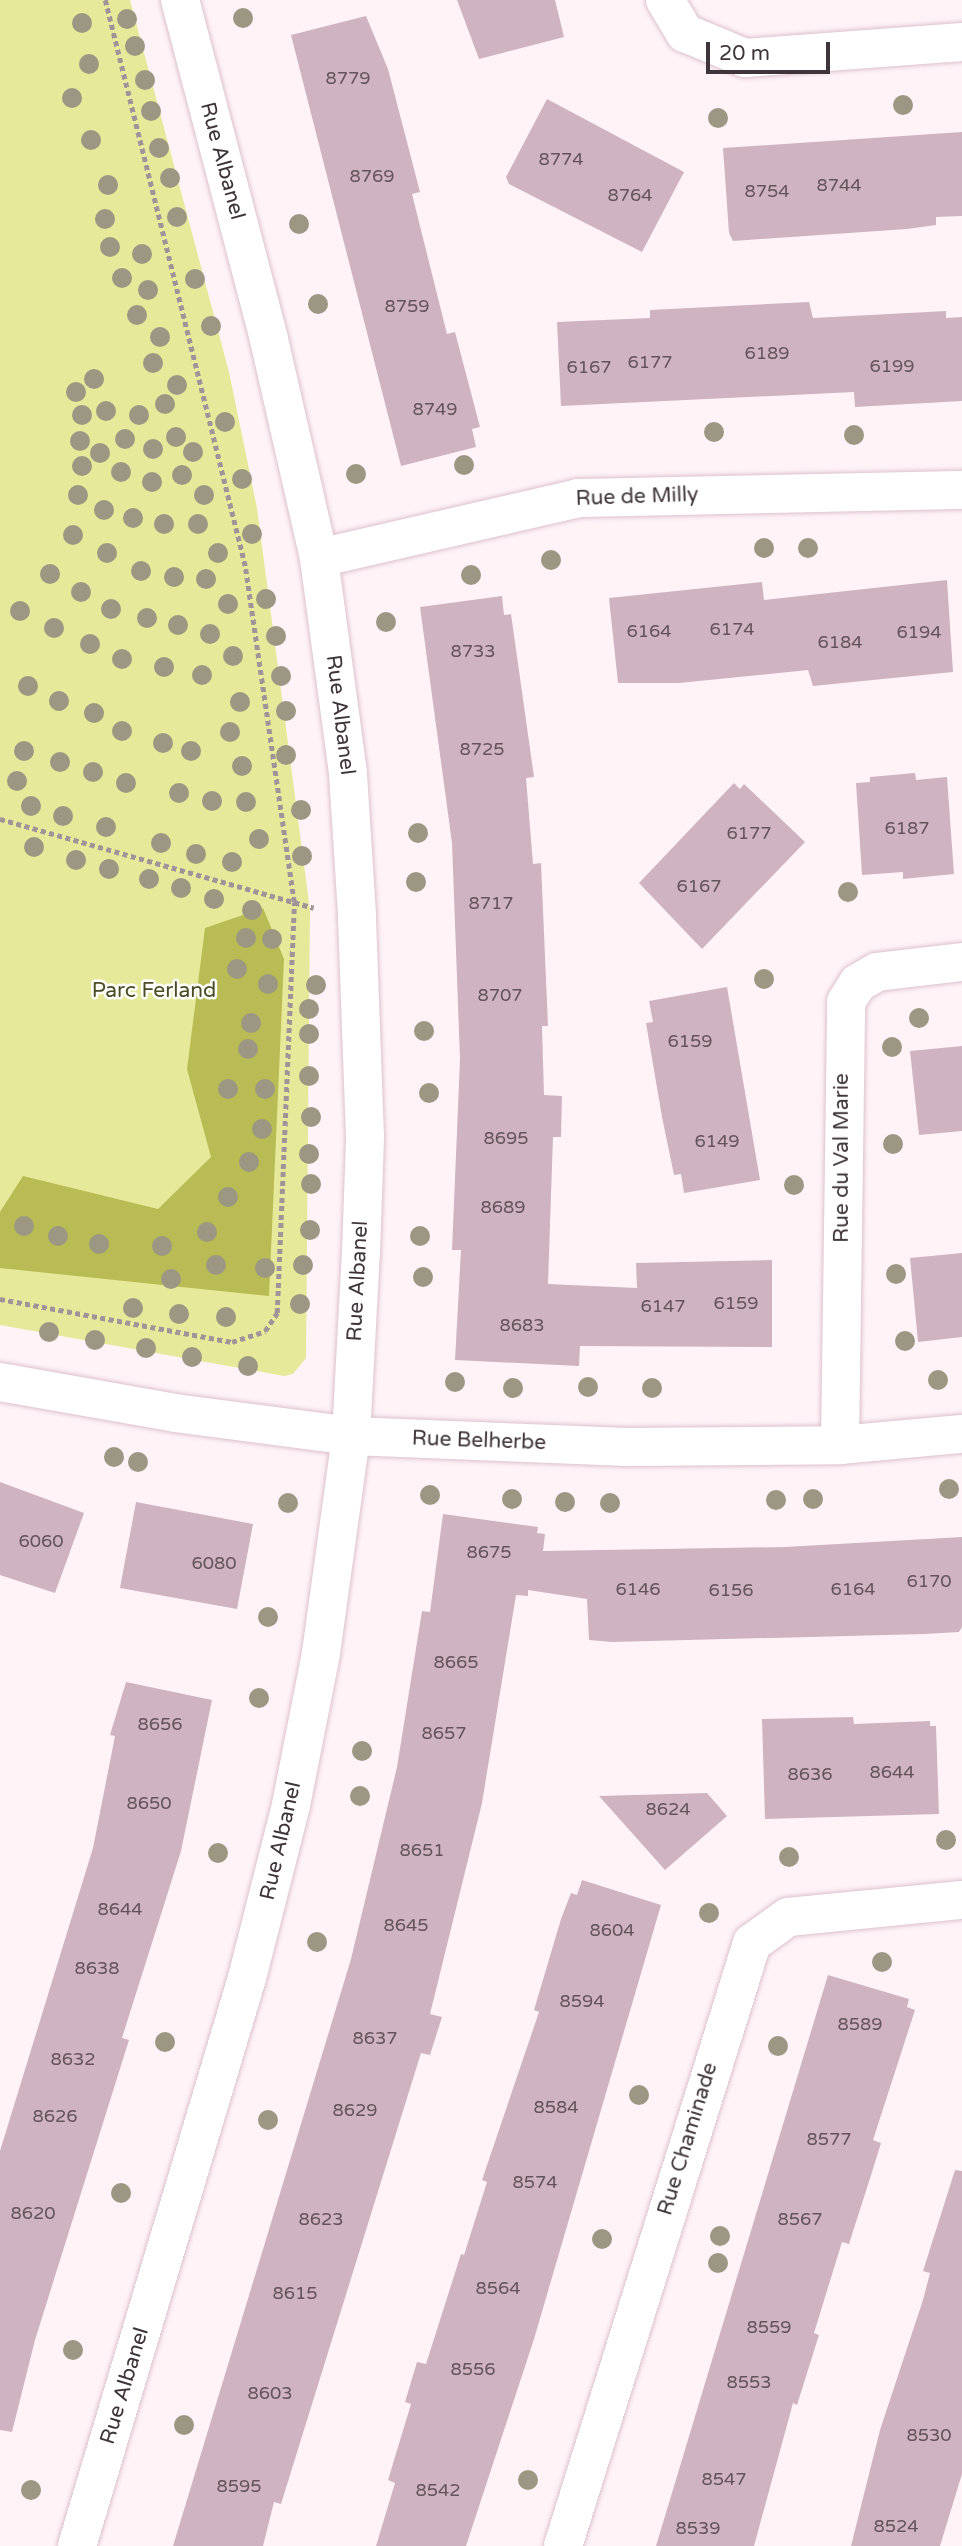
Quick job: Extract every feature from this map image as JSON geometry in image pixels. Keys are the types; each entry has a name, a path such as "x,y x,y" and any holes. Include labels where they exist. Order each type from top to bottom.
{"street":[{"name":"Rue Albanel","path":"77,2546 269,1893 321,1653 351,1436 365,1137 363,1031 348,773 319,558 269,339 180,0"},
{"path":"665,0 685,33 745,58 962,42"},
{"name":"Rue de Milly","path":"319,558 578,498 962,490"},
{"name":"Rue du Val Marie","path":"840,1445 846,1002 858,983 877,972 962,962"},
{"name":"Rue Belherbe","path":"0,1382 175,1413 351,1436 627,1447 840,1445 962,1434"},
{"name":"Rue Chaminade","path":"563,2546 752,1943 788,1917 962,1900"}],"path":[{"path":"0,1299 232,1342 265,1331 276,1313 293,902 245,566 105,0"},
{"path":"0,819 314,908"}],"green space":[{"name":"Parc Ferland","path":"0,0 130,0 229,372 257,508 310,910 306,1358 293,1374 284,1376 0,1325"}],"shaded area":[{"path":"263,908 284,959 269,1296 0,1268 0,1212 23,1176 158,1209 211,1157 187,1069 205,928"}],"building":[{"path":"457,0 555,0 564,37 479,59"},
{"path":"366,16 388,69 420,192 412,194 447,334 455,332 480,427 472,429 476,447 401,466 291,35"},
{"path":"547,99 684,172 642,252 509,184 506,177"},
{"path":"962,132 962,216 936,217 936,225 907,229 733,241 729,233 723,148"},
{"path":"809,302 813,318 946,311 946,318 962,317 962,401 855,407 854,392 561,406 557,322 650,318 650,310"},
{"path":"947,580 953,672 813,686 808,670 679,683 618,683 609,598 762,582 764,600"},
{"path":"502,596 504,615 511,614 534,777 526,778 533,864 541,863 548,1026 542,1026 544,1095 562,1096 561,1137 553,1137 548,1284 637,1288 636,1263 772,1260 772,1347 580,1346 579,1366 455,1360 461,1250 452,1250 460,1059 452,843 420,607"},
{"path":"915,773 916,780 947,777 954,874 903,879 903,872 862,875 856,783 870,782 870,777"},
{"path":"734,783 740,789 744,784 805,842 702,949 639,883"},
{"path":"727,987 760,1180 684,1193 681,1174 674,1175 662,1117 646,1023 653,1022 649,1001"},
{"path":"962,1046 962,1131 919,1135 910,1051"},
{"path":"962,1253 962,1337 918,1342 910,1258"},
{"path":"0,1482 84,1513 55,1593 0,1575"},
{"path":"136,1502 253,1524 237,1609 120,1588"},
{"path":"443,1514 538,1527 537,1533 545,1534 543,1551 785,1547 962,1537 962,1627 959,1632 925,1634 612,1642 589,1640 587,1599 528,1590 528,1596 516,1595 482,1803 430,2014 442,2017 430,2055 421,2053 281,2504 274,2502 263,2546 173,2546 351,1959 397,1767 422,1611 430,1612"},
{"path":"126,1682 212,1700 181,1851 122,2038 129,2040 35,2340 12,2432 0,2430 0,2151 93,1848 115,1736 110,1735"},
{"path":"853,1717 854,1724 930,1721 930,1726 936,1726 939,1814 765,1819 762,1719"},
{"path":"707,1793 727,1816 665,1870 599,1796"},
{"path":"582,1880 661,1905 534,2339 466,2546 376,2546 395,2483 388,2480 411,2404 405,2402 417,2362 426,2364 461,2254 464,2255 487,2182 482,2180 539,2012 534,2010 561,1919 571,1893 577,1895"},
{"path":"828,1975 909,1999 907,2007 915,2010 873,2140 881,2143 849,2244 842,2242 814,2333 819,2335 797,2405 793,2403 754,2546 656,2546"},
{"path":"955,2170 962,2171 962,2474 940,2546 851,2546 880,2430 923,2300 930,2273 923,2271"}]}
